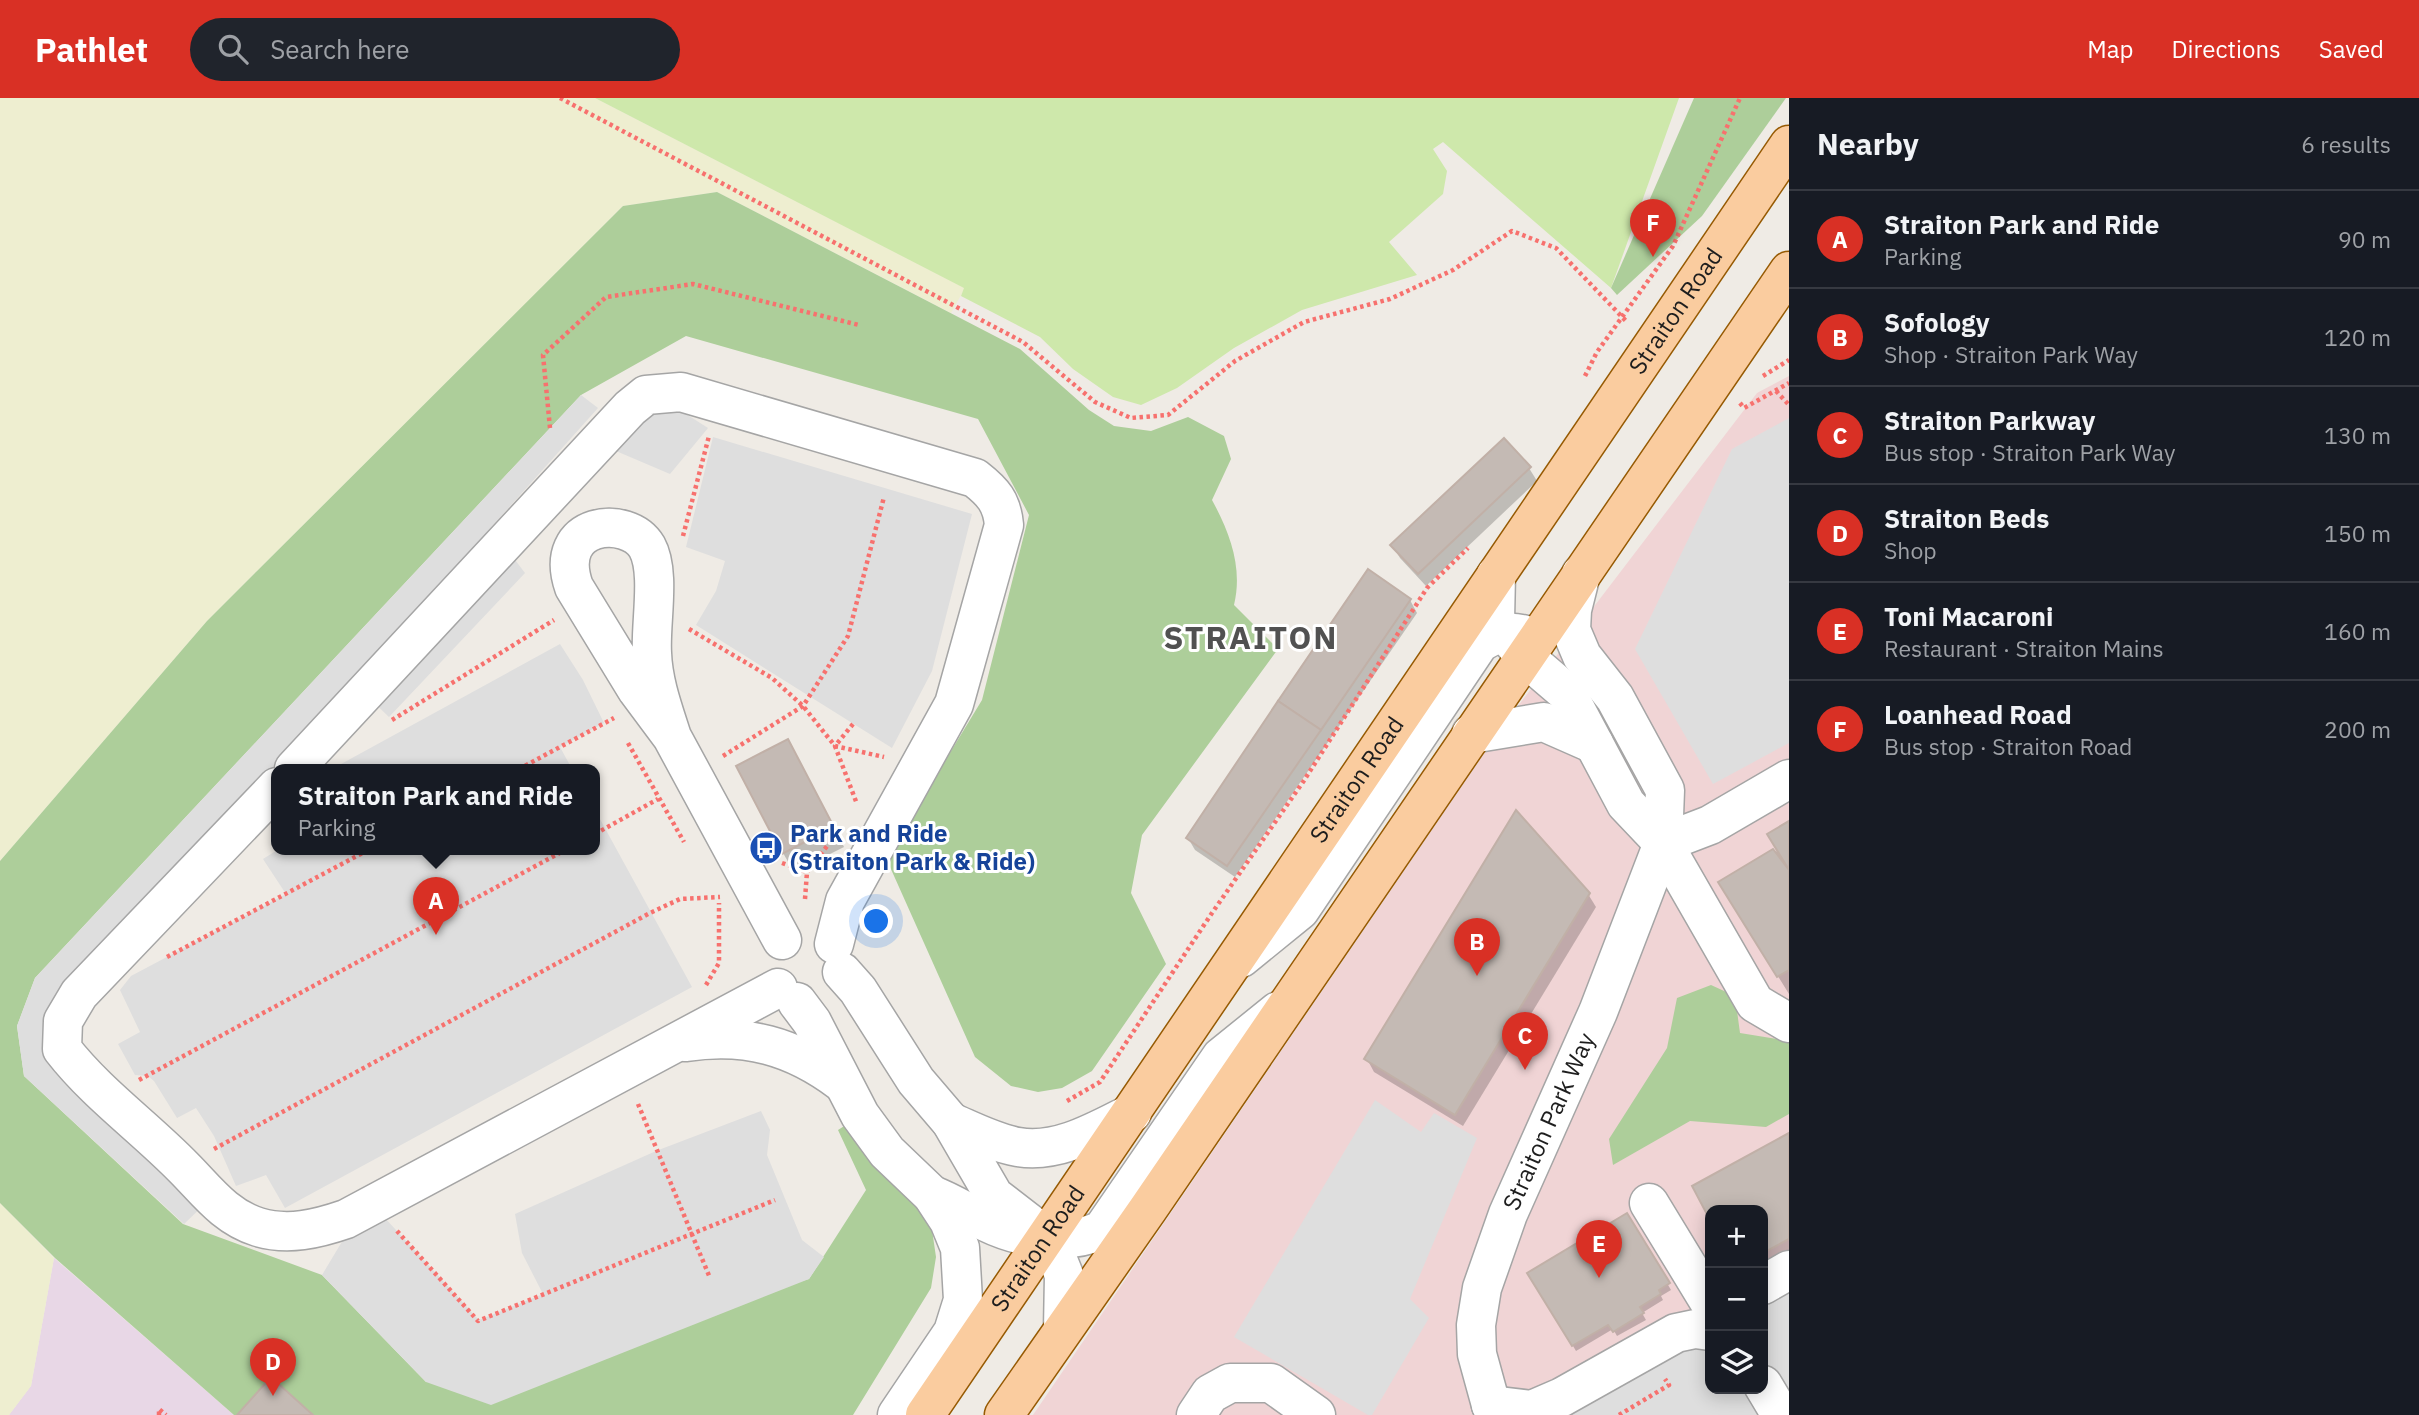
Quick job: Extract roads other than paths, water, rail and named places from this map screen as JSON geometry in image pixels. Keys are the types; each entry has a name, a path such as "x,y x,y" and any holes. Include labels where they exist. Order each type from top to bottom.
{"main road":[{"name":"Straiton Road","path":"925,1415 1789,145"},
{"path":"1004,1415 1471,734 1522,643 1581,575 1789,271"}],"street":[{"path":"271,793 79,994 63,1021 62,1049 107,1097 184,1168 210,1199 256,1226 286,1232 307,1230 346,1219 672,1044 787,995 820,1001 829,995 838,958 845,901 954,704 1004,525 1003,506 991,490 975,478 681,392 646,395 621,417 298,764"},
{"path":"672,737 655,682 652,655 653,566 646,544 629,533 612,528 593,530 579,538 569,552 568,570 574,587 636,690 672,737 782,940"},
{"path":"1496,575 1494,620 1522,643 1567,693 1582,716 1626,804 1663,843 1755,1003 1789,1023"},
{"name":"Straiton Park Way","path":"1488,1410 1477,1354 1476,1325 1482,1287 1508,1214 1598,1012 1663,843 1665,790 1615,698 1582,656 1571,630 1572,610 1581,575"},
{"path":"1234,964 1300,911 1479,645 1491,635 1582,656"},
{"path":"1471,734 1544,722 1594,744"},
{"path":"1663,843 1710,825 1789,779"},
{"path":"897,1415 953,1332 963,1300 960,1248 949,1221 932,1195 887,1152 841,1082 812,1022 771,973 771,961 782,940 803,932 825,937 916,1081 951,1122 994,1196 1044,1237 1054,1250 1064,1275 1063,1329"},
{"path":"932,1195 960,1205 999,1228 1044,1237 1086,1237 1102,1230 1221,1057 1290,1001"},
{"path":"672,1044 721,1037 763,1044 795,1054 841,1082"},
{"path":"951,1122 1016,1147 1035,1149 1079,1139 1132,1112"},
{"path":"1649,1203 1705,1295"},
{"path":"1768,1282 1789,1270"},
{"path":"1488,1410 1532,1410 1562,1397 1676,1333 1695,1329 1705,1330"},
{"path":"1196,1415 1210,1394 1230,1383 1271,1382 1316,1415"},
{"path":"1768,1393 1781,1415"}],"place":[{"name":"Loanhead Road","path":"1653,257"},
{"name":"Park and Ride (Straiton Park & Ride)","path":"766,848"},
{"name":"Straiton Park and Ride","path":"436,935"},
{"name":"Sofology","path":"1477,976"},
{"name":"Straiton Parkway","path":"1525,1070"},
{"name":"Toni Macaroni","path":"1599,1278"},
{"name":"Straiton Beds","path":"273,1396"}],"district":[{"name":"STRAITON","path":"1251,638"}]}
